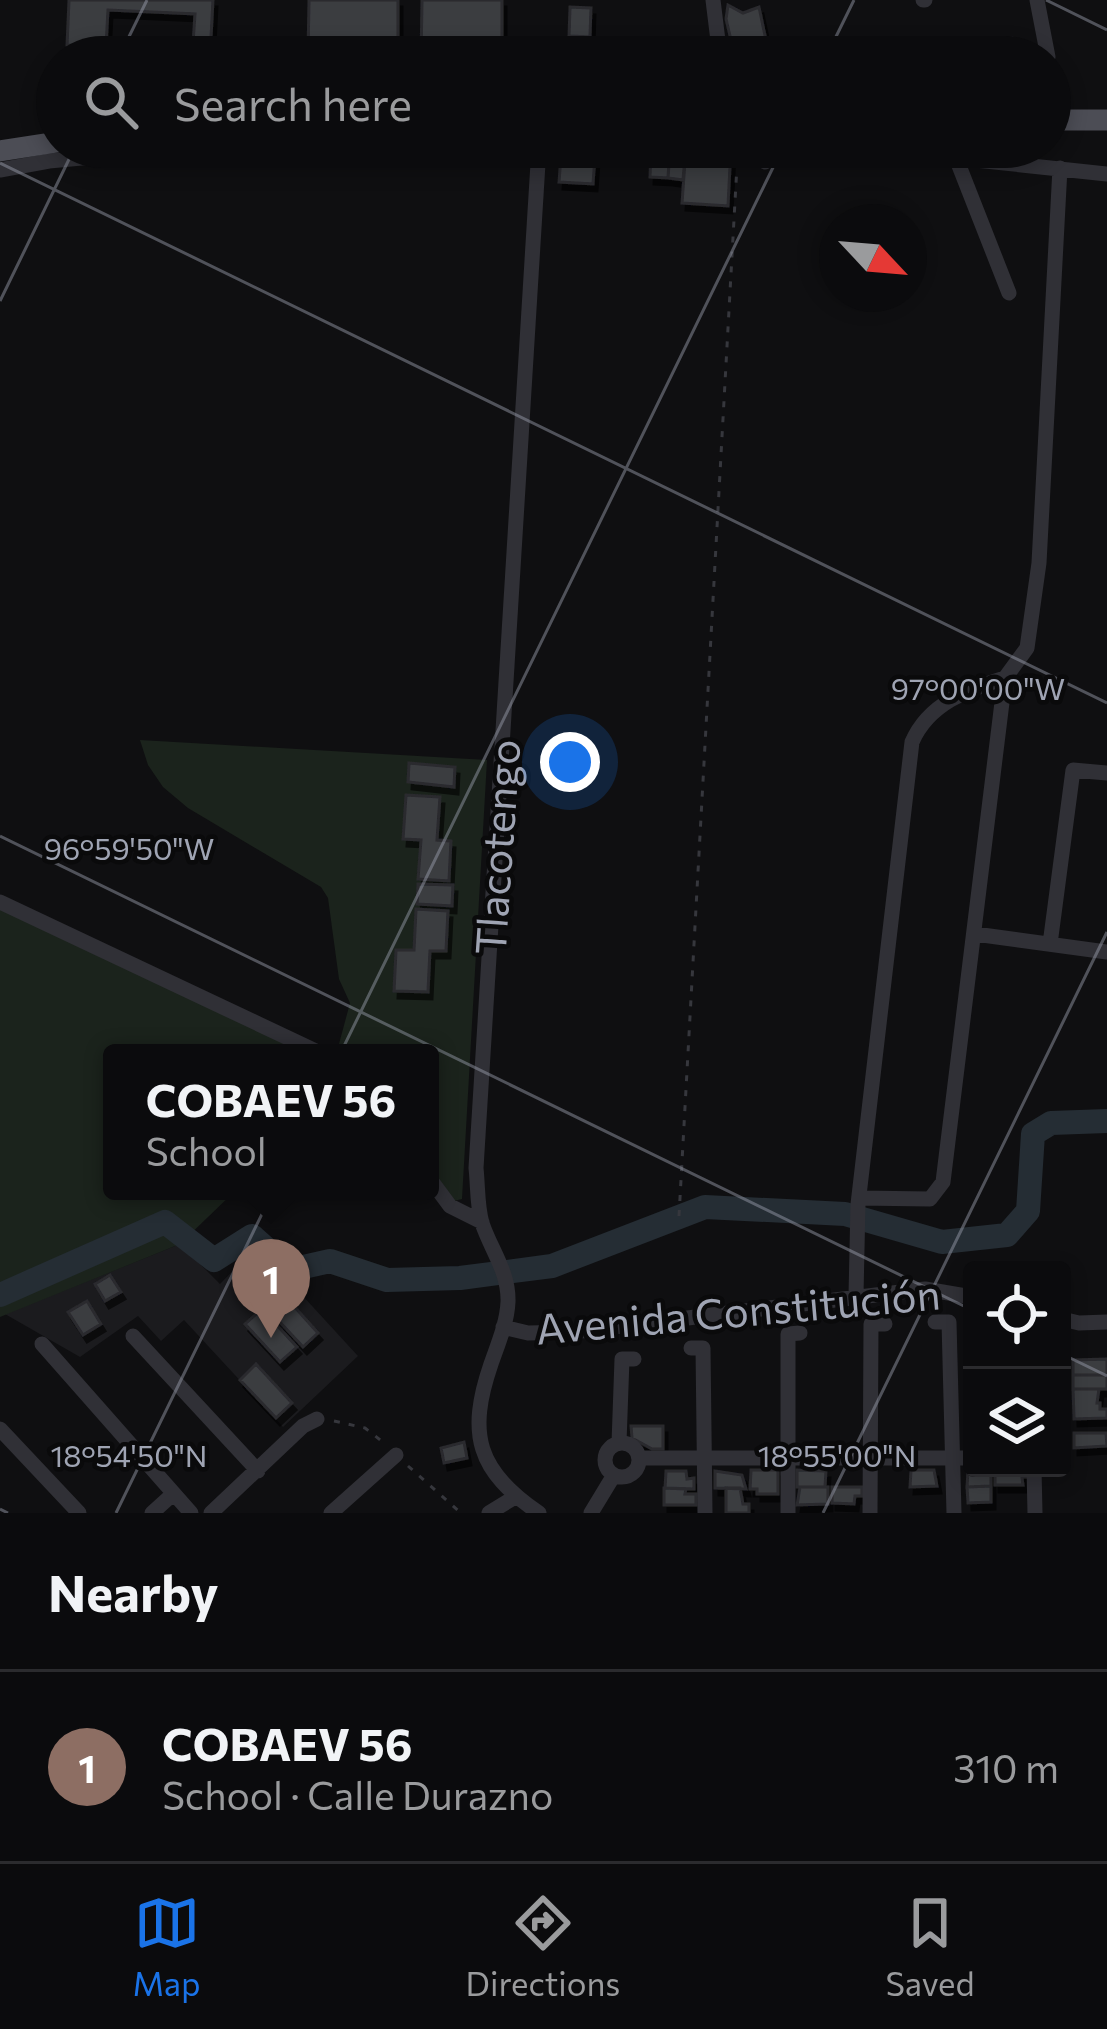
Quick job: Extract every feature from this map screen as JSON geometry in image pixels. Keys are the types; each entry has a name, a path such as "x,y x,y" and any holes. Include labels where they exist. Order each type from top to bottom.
{"main road":[{"path":"1071,120 1107,120"},
{"path":"0,151 36,144"}],"street":[{"path":"712,0 716,36"},
{"path":"1036,0 1044,36"},
{"path":"0,170 36,163"},
{"name":"Tlacotengo","path":"539,1513 515,1497 492,1470 478,1438 486,1379 508,1302 498,1257 482,1222 476,1168 546,168"},
{"path":"960,168 1010,293"},
{"path":"1054,168 1107,174"},
{"path":"858,1201 930,1199 943,1182 1005,678 1027,648 1039,563 1060,169"},
{"path":"856,1295 858,1201 912,742 921,722 960,693 1005,678"},
{"path":"1050,944 1073,770 1107,773"},
{"path":"0,902 301,1044"},
{"path":"975,934 1107,952"},
{"path":"439,1191 450,1206 482,1222"},
{"name":"Avenida Constitución","path":"503,1327 528,1333 573,1332 856,1295 926,1289 963,1295"},
{"path":"935,1322 950,1322 954,1513"},
{"path":"1071,1322 1107,1322"},
{"path":"871,1513 871,1324 885,1324"},
{"path":"788,1513 788,1334 800,1333"},
{"path":"133,1336 258,1471"},
{"path":"42,1345 191,1513"},
{"path":"691,1348 703,1348 705,1513"},
{"path":"619,1443 622,1359 634,1359"},
{"path":"211,1513 303,1426 317,1419"},
{"path":"0,1429 79,1513"},
{"path":"619,1443 634,1448 639,1459 631,1474 614,1475 605,1457 619,1443"},
{"path":"331,1513 395,1455"},
{"path":"639,1459 963,1458"},
{"path":"591,1513 614,1475"},
{"path":"1034,1477 1036,1513"},
{"path":"152,1513 173,1493"},
{"path":"489,1513 515,1497"}],"path":[{"path":"679,1216 737,168"}],"shaded area":[{"path":"140,740 487,760 462,1199 454,1201 439,1180 439,1044 339,1044 350,1003 339,979 328,898 321,887 188,808 163,787 148,765"},
{"path":"0,902 301,1044 103,1044 103,1200 226,1200 180,1244 0,1317"},
{"path":"180,1244 220,1284 257,1246 358,1356 283,1427 184,1320 161,1341 138,1316 80,1357 5,1314"}],"building":[{"path":"69,0 213,0 211,36 193,36 195,14 108,10 107,36 67,36"},
{"path":"309,0 398,0 398,36 308,36"},
{"path":"422,0 502,0 502,36 421,36"},
{"path":"728,5 743,13 759,7 765,36 730,36"},
{"path":"570,7 591,8 590,36 569,36"},
{"path":"560,168 594,168 593,184 559,182"},
{"path":"650,168 669,168 668,178 650,177"},
{"path":"669,168 684,168 683,180 668,178"},
{"path":"684,168 730,168 728,206 682,203"},
{"path":"409,763 455,767 454,787 408,782"},
{"path":"406,795 440,797 437,840 451,841 449,881 418,879 421,840 403,839"},
{"path":"418,884 453,885 452,906 417,904"},
{"path":"416,909 448,911 446,951 430,951 428,992 394,991 396,950 414,950"},
{"path":"110,1275 121,1292 105,1301 95,1284"},
{"path":"87,1301 101,1324 83,1335 68,1312"},
{"path":"292,1304 318,1333 303,1347 276,1318"},
{"path":"262,1309 297,1347 280,1362 245,1324"},
{"path":"1107,1359 1107,1375 1073,1375 1073,1360"},
{"path":"256,1364 292,1403 276,1418 240,1380"},
{"path":"1073,1375 1107,1375 1107,1389 1073,1389"},
{"path":"1073,1389 1099,1389 1097,1403 1100,1409 1107,1409 1107,1418 1074,1419"},
{"path":"631,1426 663,1426 663,1449 652,1449 632,1438"},
{"path":"1074,1433 1106,1433 1107,1446 1074,1448"},
{"path":"464,1442 467,1458 444,1463 441,1448"},
{"path":"751,1470 778,1470 778,1494 757,1494 757,1489 750,1489"},
{"path":"797,1470 826,1471 825,1487 797,1487"},
{"path":"911,1470 934,1470 937,1486 910,1487"},
{"path":"666,1471 686,1471 687,1479 694,1478 694,1489 665,1488"},
{"path":"715,1471 742,1475 746,1489 715,1488"},
{"path":"968,1477 991,1477 991,1486 967,1487"},
{"path":"995,1477 1022,1477 1023,1485 995,1485"},
{"path":"991,1486 991,1502 968,1503 967,1487"},
{"path":"800,1487 828,1487 828,1504 797,1505"},
{"path":"832,1487 862,1487 862,1496 855,1496 854,1504 832,1503"},
{"path":"664,1488 696,1494 696,1505 664,1505"},
{"path":"726,1488 740,1488 749,1513 726,1513"}],"waterway":[{"path":"0,1295 165,1222 214,1260 252,1236 290,1270 330,1261 387,1280 460,1278 552,1266 705,1207 845,1214 942,1242 1007,1235 1028,1211 1033,1134 1051,1123 1107,1121"}],"place":[{"name":"COBAEV 56","path":"271,1338"}]}
